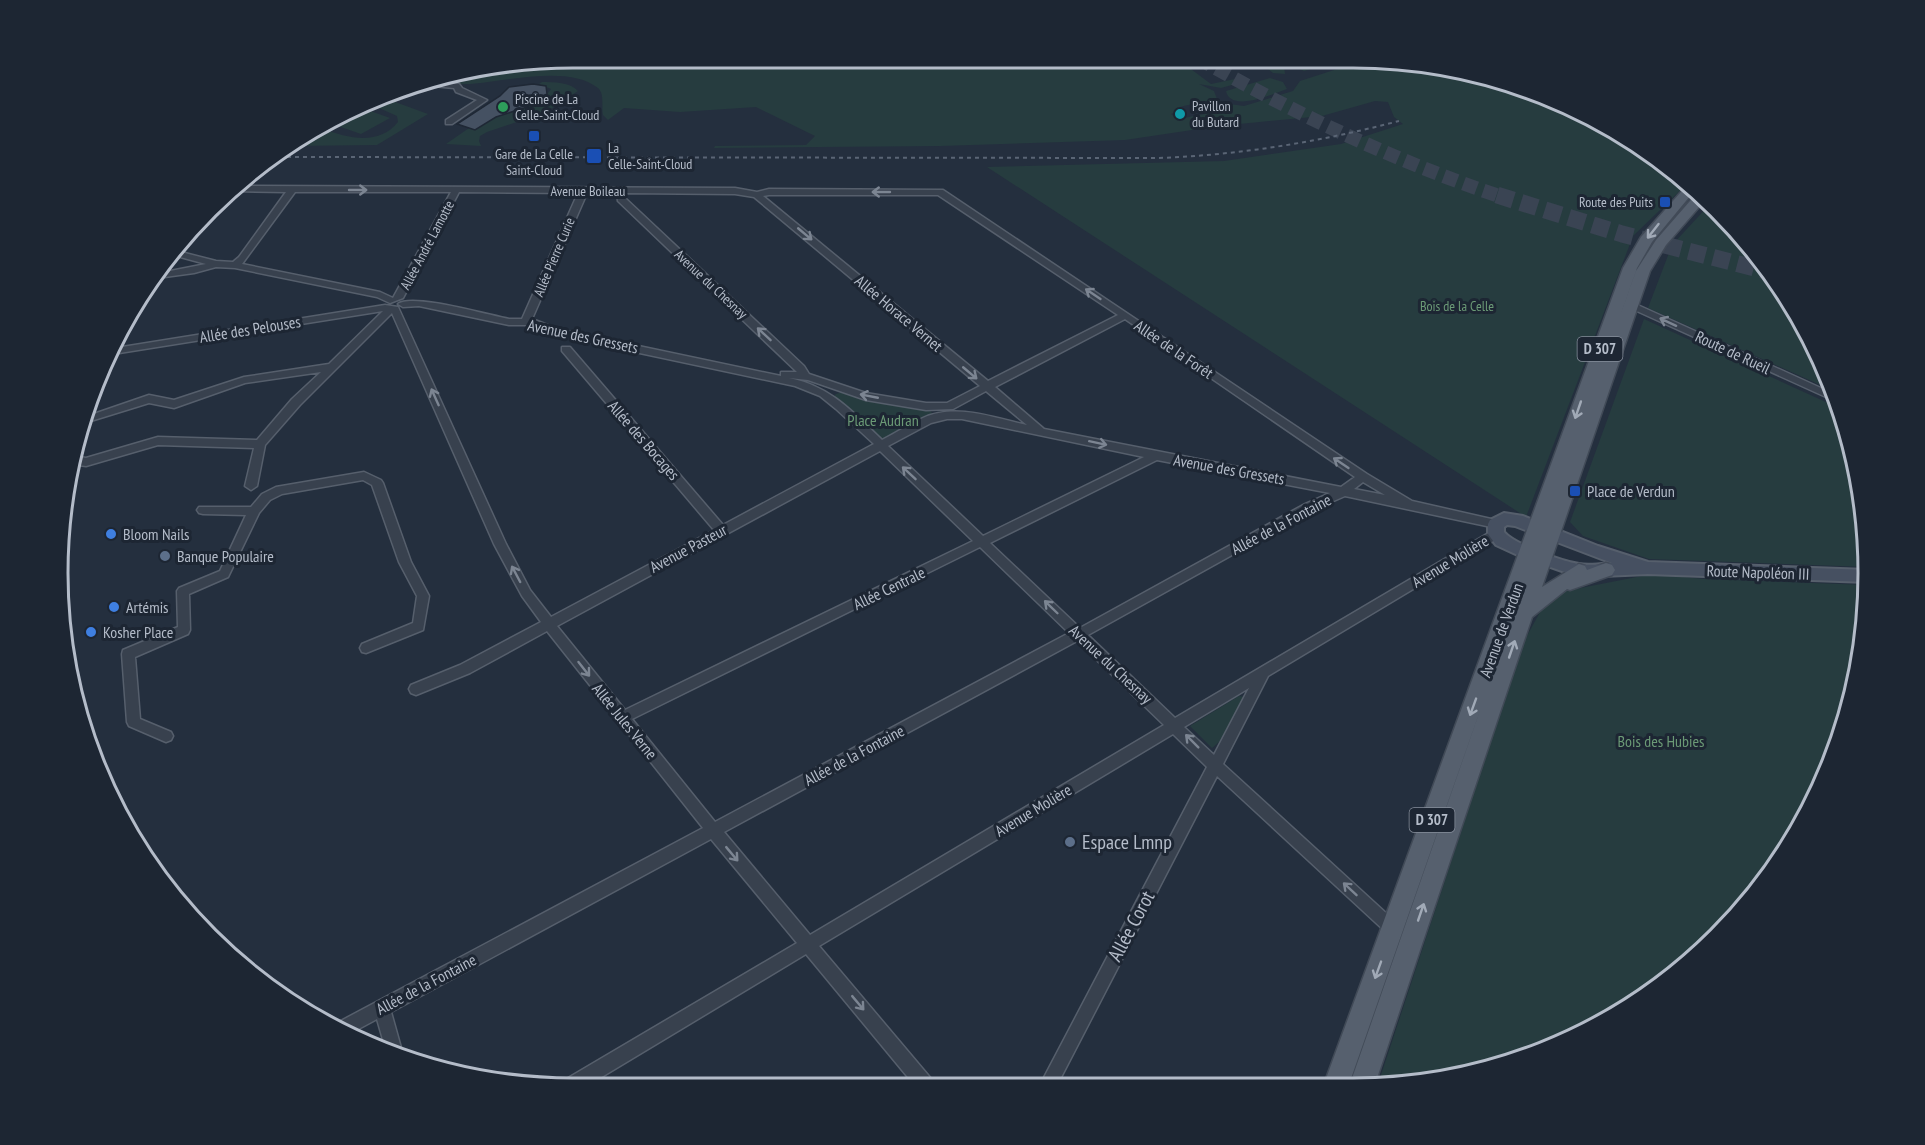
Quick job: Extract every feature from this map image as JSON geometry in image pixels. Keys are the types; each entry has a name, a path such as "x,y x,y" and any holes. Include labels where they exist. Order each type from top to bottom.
{"main road":[{"name":"Avenue de Verdun","path":"1544,531 1630,268 1646,240 1686,193"},
{"name":"Avenue de Verdun","path":"1338,1078 1630,305 1651,256 1696,203"},
{"path":"1544,531 1510,519 1498,521 1496,529 1502,541 1579,572"},
{"name":"Route Napoléon III","path":"1544,531 1648,568"},
{"path":"1579,545 1579,572"},
{"name":"Avenue de Verdun","path":"1364,1077 1524,615 1535,556"},
{"name":"Route Napoléon III","path":"1579,572 1648,568 1858,576"},
{"path":"1554,588 1606,570"},
{"path":"1524,615 1554,588 1579,572"}],"street":[{"path":"442,85 456,86 459,90 483,100 449,122"},
{"name":"Avenue Boileau","path":"245,189 741,191 757,195 769,192 940,192"},
{"path":"235,265 242,259 292,190"},
{"name":"Allée André Lamotte","path":"260,444 296,402 394,305 456,191"},
{"name":"Avenue du Chesnay","path":"621,191 621,199 804,381 831,399 1175,724 1215,765 1393,929"},
{"name":"Allée Pierre Curie","path":"526,322 583,192"},
{"name":"Allée de la Forêt","path":"940,192 1363,477 1409,504"},
{"name":"Allée Horace Vernet","path":"757,195 1041,431"},
{"name":"Avenue des Gressets","path":"181,255 216,264 235,265 380,295 394,305 419,303 509,322 534,323 555,332 927,407 957,403 988,387"},
{"path":"165,275 216,264"},
{"name":"Allée des Pelouses","path":"119,350 394,305"},
{"name":"Allée Jules Verne","path":"394,305 500,544 526,593 547,624 713,830 920,1078"},
{"name":"Route de Rueil","path":"1630,305 1825,394"},
{"path":"988,387 1125,315"},
{"name":"Allée des Bocages","path":"555,332 556,340 722,530"},
{"path":"566,350 568,343 576,335"},
{"path":"92,418 149,399 174,404 244,380 332,367"},
{"path":"831,399 836,394 846,391"},
{"name":"Avenue des Gressets","path":"962,415 1156,456 1296,481 1341,493 1409,504 1496,529"},
{"name":"Avenue Pasteur","path":"416,689 465,669 937,416 962,415"},
{"path":"80,461 86,462 158,441 260,444 251,486"},
{"name":"Allée Centrale","path":"622,718 1156,456"},
{"path":"166,736 134,722 128,654 184,630 183,591 224,574 254,511 266,497 280,490 364,476 376,483 405,562 423,596 419,626 366,648"},
{"name":"Allée de la Fontaine","path":"350,1025 1079,634 1309,507 1341,493 1363,477"},
{"path":"202,510 254,511"},
{"name":"Avenue Molière","path":"584,1078 1263,673 1496,529"},
{"name":"Allée Corot","path":"1052,1078 1263,673"},
{"path":"382,1008 392,1044"}],"green space":[{"name":"Bois de la Celle","path":"572,68 1189,68 1211,84 1235,79 1239,83 1221,88 1199,84 1214,91 1217,99 1180,107 1181,109 1171,114 1178,119 1205,114 1207,108 1222,103 1244,106 1293,91 1300,81 1340,68 1386,69 1451,77 1515,94 1546,106 1605,135 1660,172 1681,190 1633,236 1526,517 987,167 1224,161 1341,144 1403,124 1394,117 1388,102 1375,101 1322,116 1219,126 1125,140 940,146 714,148 715,146 806,145 815,136 756,107 680,112 624,108 608,120 603,115 602,97 598,88 586,81 571,77 536,76 446,84 507,72"},
{"path":"1284,68 1285,74 1273,73 1268,69"},
{"path":"1298,68 1314,68 1304,71"},
{"path":"1270,78 1283,82 1287,89 1262,98 1244,101 1236,101 1229,97 1226,91"},
{"path":"542,82 566,84 578,91 546,112 487,132 480,136 481,146 446,144 469,128 475,130 495,117 541,99 551,89 539,84"},
{"path":"392,101 428,114 377,145 303,146 328,131 353,137 373,137 390,130 398,122 397,116 377,107"},
{"path":"369,111 390,118 361,134 338,126"},
{"path":"1704,210 1710,215 1753,265 1772,292 1790,320 1821,385 1648,308 1672,245"},
{"path":"1644,319 1828,403 1848,474 1858,567 1649,559 1583,536 1570,522"},
{"name":"Place Audran","path":"845,391 927,407 932,413 928,420 880,446 831,399 836,394"},
{"name":"Bois des Hubies","path":"1652,574 1704,579 1857,585 1848,671 1831,735 1819,766 1790,825 1753,880 1710,930 1660,973 1605,1010 1546,1039 1515,1051 1451,1068 1381,1076 1523,643 1550,594"},
{"path":"1239,696 1246,697 1219,742 1212,748 1190,726"}],"building":[{"name":"Piscine de La Celle-Saint-Cloud","path":"533,84 546,86 547,94 527,107 496,117 475,130 457,124 500,96 509,87"}],"tunnel":[{"path":"1216,68 1346,135 1423,168 1502,197"},
{"path":"1497,195 1622,234 1755,268"}],"railway":[{"path":"286,157 1158,158 1219,154 1279,146 1399,121"}],"place":[{"name":"Piscine de La Celle-Saint-Cloud","path":"503,107"},
{"name":"Pavillon du Butard","path":"1180,114"},
{"name":"Gare de La Celle Saint-Cloud","path":"534,136"},
{"name":"La Celle-Saint-Cloud","path":"594,156"},
{"name":"Route des Puits","path":"1665,202"},
{"name":"Place de Verdun","path":"1575,491"},
{"name":"Bloom Nails","path":"111,534"},
{"name":"Banque Populaire","path":"165,556"},
{"name":"Artémis","path":"114,607"},
{"name":"Kosher Place","path":"91,632"},
{"name":"Espace Lmnp","path":"1070,842"}]}
